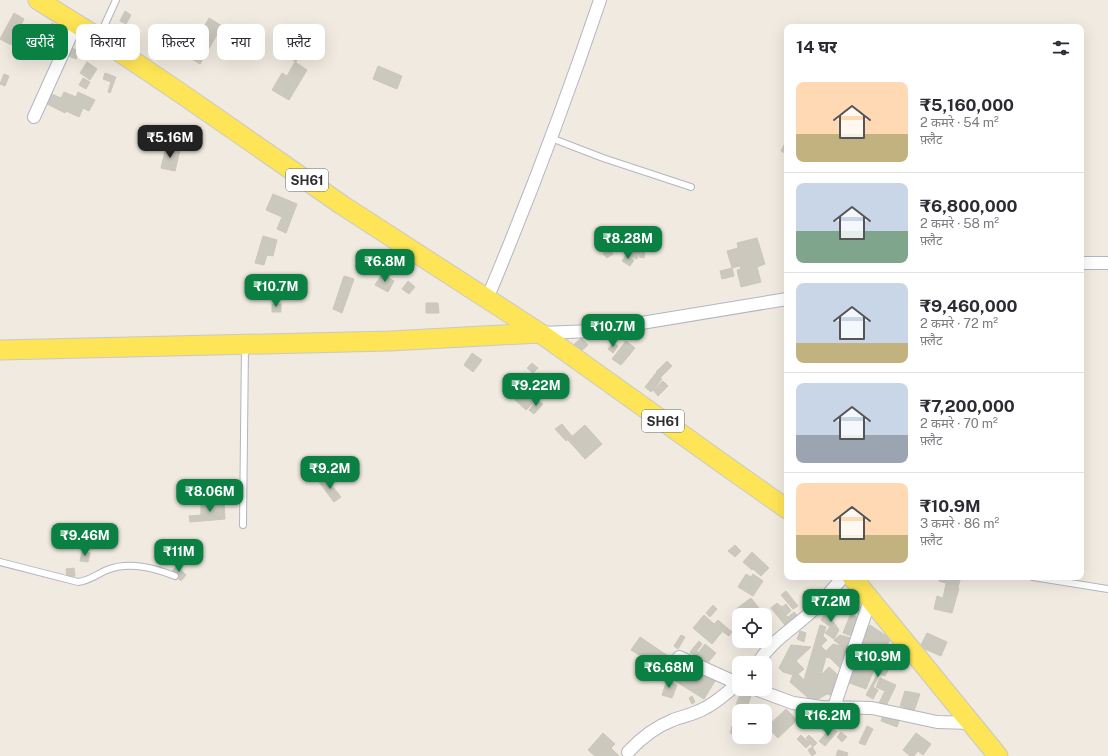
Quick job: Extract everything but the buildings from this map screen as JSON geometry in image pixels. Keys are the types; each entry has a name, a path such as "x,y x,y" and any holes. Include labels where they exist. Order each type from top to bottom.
{"main road":[{"name":"SH61","path":"38,0 76,24"},
{"name":"SH61","path":"131,60 336,200 540,333 784,506"},
{"path":"0,350 390,341 540,333"},
{"path":"854,580 998,756"}],"street":[{"path":"487,299 551,138 600,0"},
{"path":"34,117 76,24"},
{"path":"1084,263 1108,263"},
{"path":"540,333 592,332 784,300"},
{"path":"762,656 771,645 813,610 841,580"},
{"path":"834,707 870,600"},
{"path":"679,657 732,681"},
{"path":"628,752 640,739 650,732 664,724 706,708 732,689"},
{"path":"772,695 793,703 821,707 872,708 936,722 971,723"}],"lane":[{"path":"105,24 116,0"},
{"path":"551,138 603,158 691,187"},
{"path":"243,525 245,345"},
{"path":"0,562 78,582 88,580 109,569 127,566 152,568 175,576"},
{"path":"1052,580 1108,589"}]}
